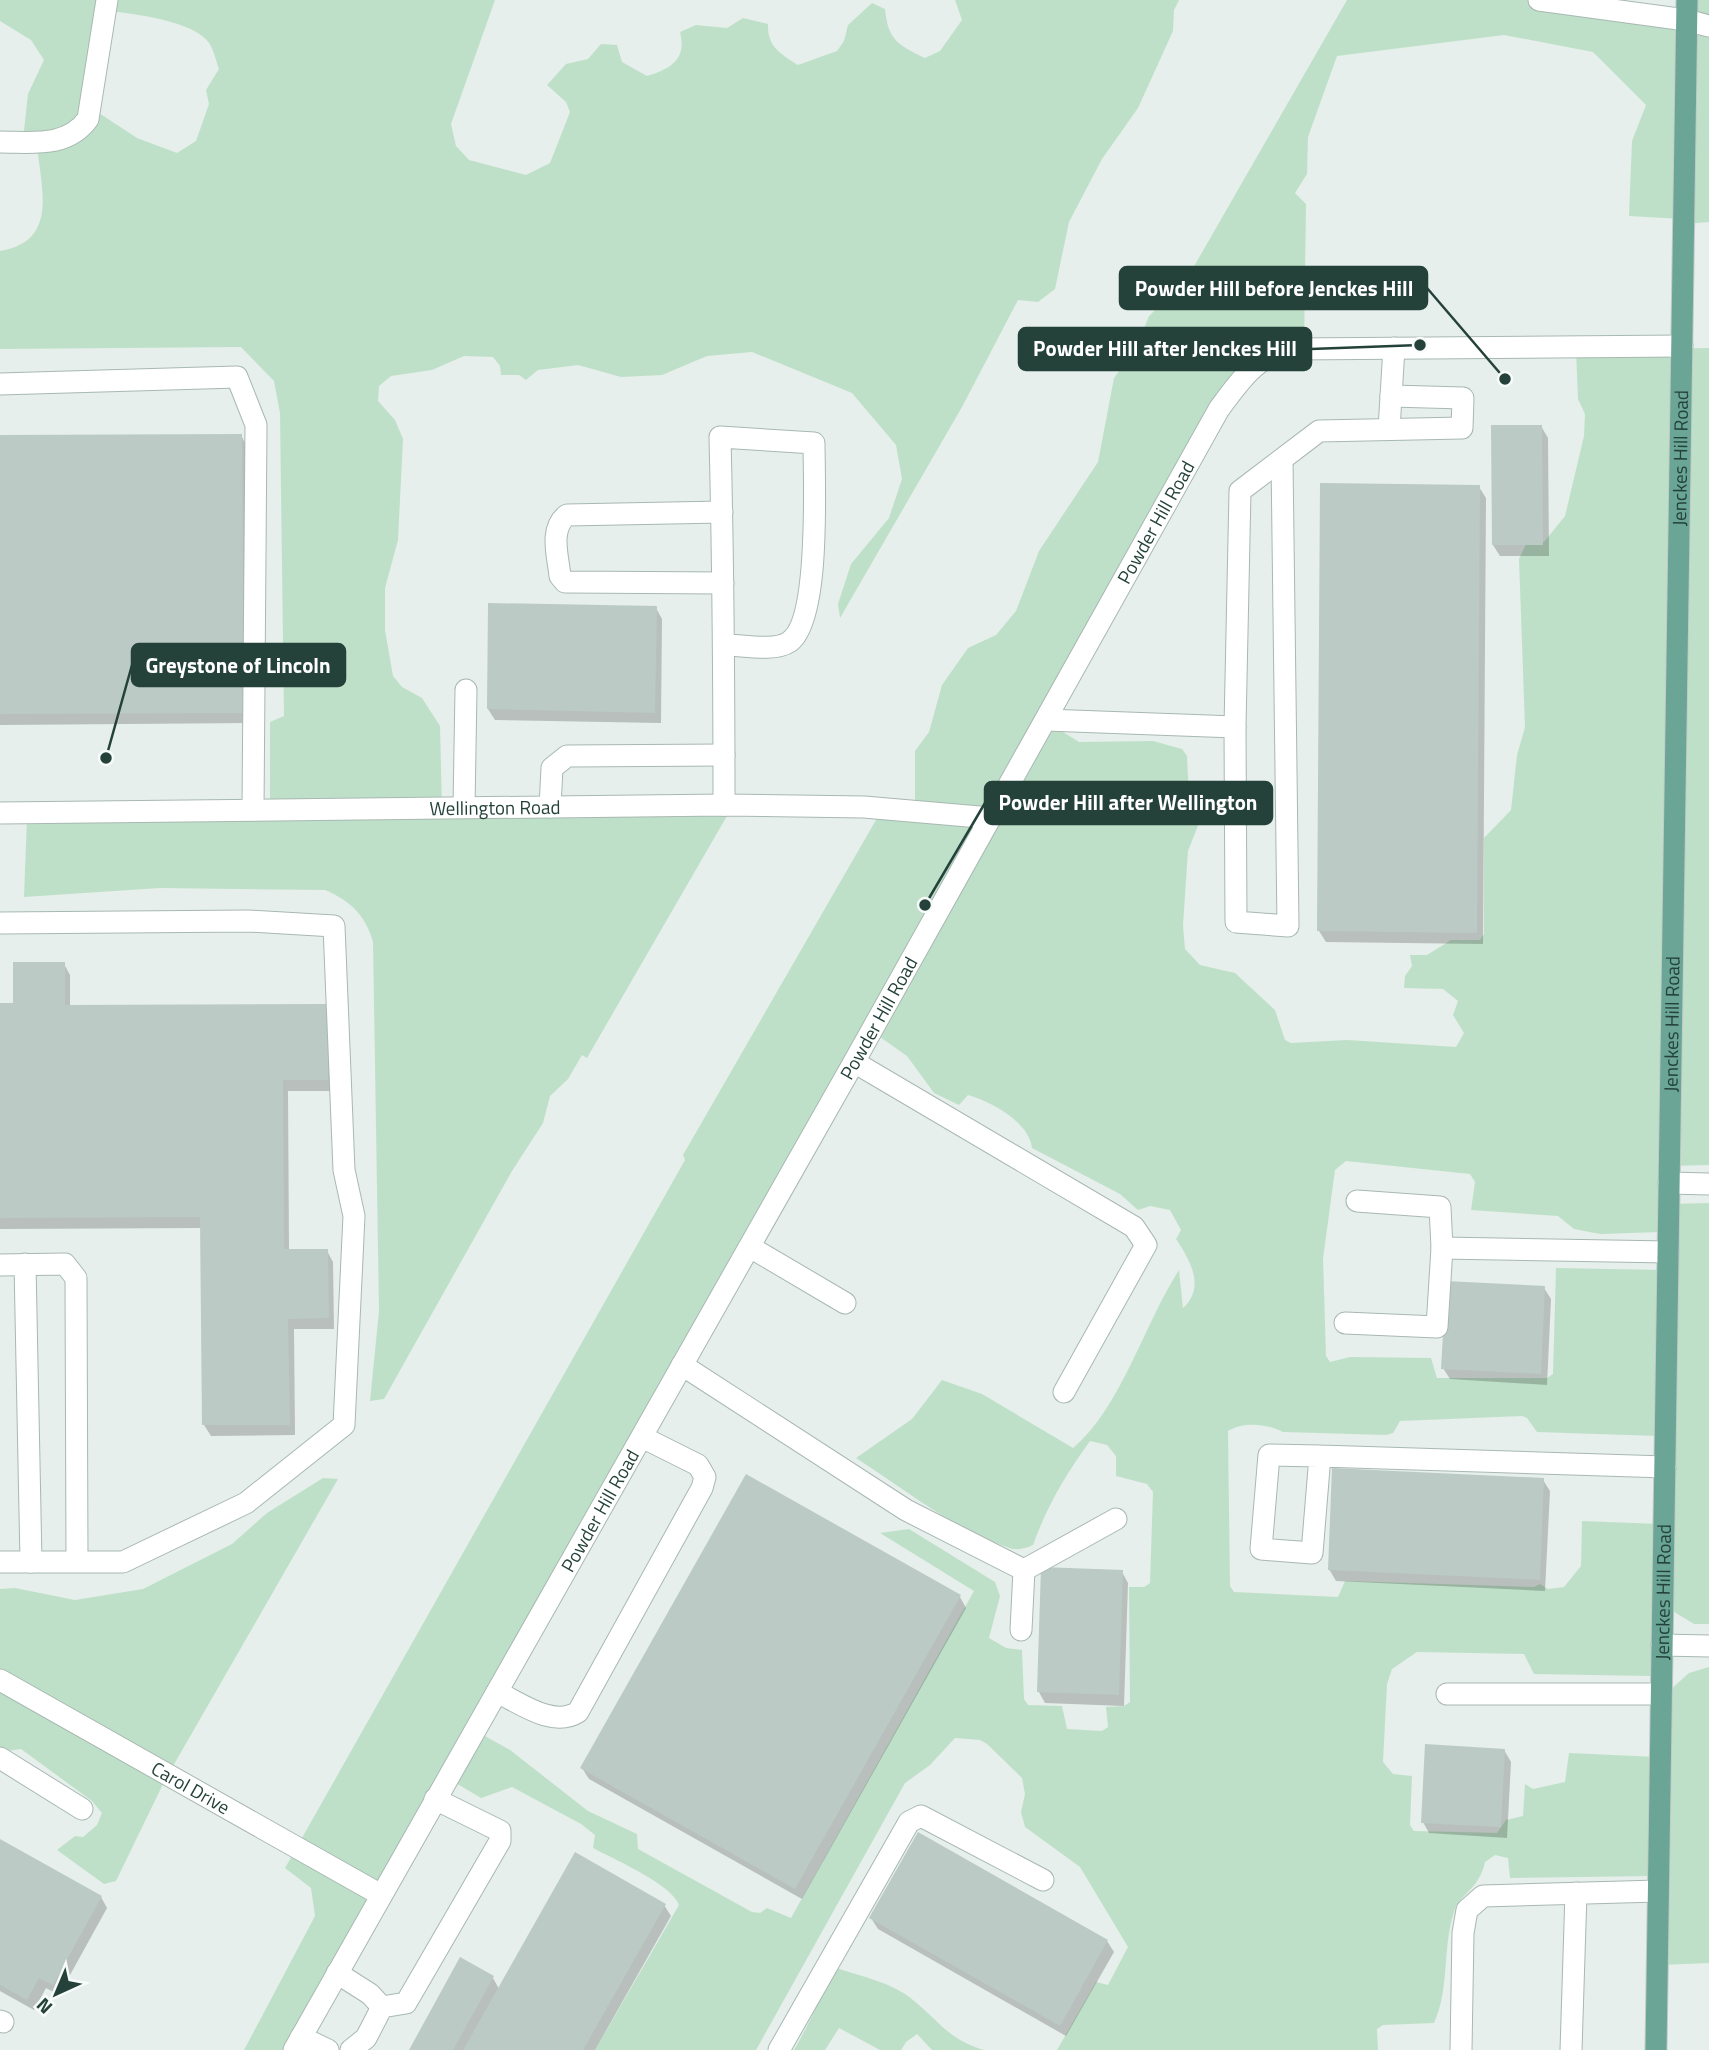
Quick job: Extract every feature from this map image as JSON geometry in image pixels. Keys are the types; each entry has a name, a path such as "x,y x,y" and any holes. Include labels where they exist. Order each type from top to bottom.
{"main road":[{"name":"Jenckes Hill Road","path":"1656,2050 1686,10"}],"street":[{"path":"0,142 70,138 82,127 88,119 107,0"},
{"path":"1539,0 1686,10 1709,26"},
{"name":"Powder Hill Road","path":"297,2044 750,1247 1219,409 1241,379 1264,358 1277,351 1682,346"},
{"path":"1389,429 1394,348"},
{"path":"0,384 237,377 256,425 253,810"},
{"path":"1282,460 1288,926 1236,922 1240,491 1319,431 1462,428 1463,398 1391,396"},
{"path":"724,805 725,645 720,437 814,443 814,565 802,622 790,642 779,646 725,645"},
{"path":"722,512 567,515 559,522 556,530 560,576 565,582 723,583"},
{"path":"464,807 466,690"},
{"path":"1046,720 1236,727"},
{"path":"550,807 552,768 567,756 724,755"},
{"name":"Wellington Road","path":"0,813 724,805 864,807 991,818"},
{"path":"0,923 248,921 334,926 344,1170 354,1216 344,1425 246,1503 123,1562 0,1562"},
{"path":"854,1062 1134,1227 1146,1245 1064,1392"},
{"path":"1669,1183 1709,1184"},
{"path":"1345,1323 1437,1327 1442,1248 1440,1207 1357,1201"},
{"path":"750,1247 845,1303"},
{"path":"1442,1248 1668,1252"},
{"path":"25,1264 31,1562"},
{"path":"0,1265 65,1264 76,1278 77,1561"},
{"path":"682,1365 906,1510 1024,1570"},
{"path":"497,1692 550,1717 568,1718 578,1712 702,1488 705,1477 698,1465 642,1437"},
{"path":"1320,1456 1312,1553 1261,1549 1269,1455 1320,1456 1665,1467"},
{"path":"1024,1570 1116,1519"},
{"path":"1021,1630 1024,1570"},
{"path":"1662,1646 1709,1646"},
{"name":"Carol Drive","path":"0,1680 381,1895"},
{"path":"1447,1694 1661,1694"},
{"path":"0,1758 82,1809"},
{"path":"382,2007 406,2003 502,1836 500,1831 435,1799"},
{"path":"779,2050 909,1822 922,1816 1043,1880"},
{"path":"1461,2050 1463,1933 1468,1910 1483,1896 1658,1891"},
{"path":"1571,2050 1576,1893"},
{"path":"337,1973 370,1994 382,2007"},
{"path":"351,2050 366,2038 382,2007"},
{"path":"297,2044 328,2050"}],"green space":[{"path":"0,0 495,0 451,124 456,146 469,160 526,175 550,163 570,112 566,102 547,85 566,64 588,59 601,44 617,45 622,62 647,76 675,62 681,49 680,32 696,25 727,28 743,18 768,24 772,44 798,65 837,51 844,41 848,25 872,3 885,9 889,28 896,40 925,58 940,51 962,20 955,0 1179,0 1174,10 1173,31 1138,108 1102,159 1069,222 1055,289 1038,302 1018,300 962,407 840,618 838,604 851,564 889,518 902,479 896,445 852,393 752,352 707,356 662,375 621,377 578,365 538,370 526,380 519,375 501,375 500,366 493,357 464,356 432,370 391,376 379,386 378,401 395,420 403,439 398,540 385,588 385,630 393,676 402,687 422,698 440,726 442,809 731,809 587,1058 582,1055 568,1079 550,1096 543,1123 512,1171 384,1399 370,1401 379,1311 373,942 362,917 350,904 325,890 160,888 24,897 27,817 270,809 270,722 284,716 280,413 274,381 241,347 0,349 0,251 19,245 31,236 39,225 42,211 43,195 37,145 23,140 28,94 44,60 31,40 0,21","holes":["107,11 146,16 191,29 202,35 212,49 219,69 206,90 209,104 196,141 177,153 137,138 99,113"]},
{"path":"1347,0 1576,0 1684,15 1687,0 1709,0 1709,222 1685,224 1682,219 1629,216 1632,141 1646,105 1593,52 1504,35 1337,56 1308,137 1307,174 1295,193 1306,204 1304,350 1258,363 1047,722 1079,742 1153,741 1182,749 1187,756 1189,797 1205,808 1188,851 1183,925 1185,949 1200,965 1235,973 1275,1010 1285,1040 1291,1043 1347,1040 1456,1047 1464,1033 1453,1015 1458,1001 1443,989 1404,988 1405,976 1412,966 1410,955 1427,955 1451,940 1480,940 1484,934 1484,838 1511,810 1517,755 1525,727 1519,559 1527,542 1544,542 1565,516 1584,436 1585,414 1578,399 1576,350 1709,348 1709,1165 1667,1166 1669,1204 1709,1203 1709,1624 1694,1624 1661,1604 1659,1673 1649,1676 1534,1674 1524,1654 1417,1652 1392,1669 1387,1684 1383,1762 1393,1774 1412,1776 1410,1825 1414,1831 1497,1833 1506,1820 1523,1816 1525,1784 1533,1789 1565,1782 1569,1753 1657,1757 1660,1699 1689,1673 1709,1667 1709,1963 1661,1965 1654,1876 1510,1878 1508,1858 1495,1855 1485,1862 1478,1879 1454,1912 1442,1996 1434,2023 1383,2025 1377,2029 1378,2050 1057,2050 1096,1982 1108,1985 1128,1947 1080,1867 1025,1827 1021,1812 1025,1794 1022,1778 987,1744 980,1740 955,1738 930,1765 905,1783 756,2050 595,2050 679,1905 674,1897 654,1881 593,1848 595,1835 581,1824 512,1787 481,1798 449,1779 294,2050 244,2050 315,1916 311,1888 285,1868 685,1160 683,1155 880,813 915,802 915,751 929,732 942,685 968,648 996,635 1016,611 1039,551 1098,462 1114,378 1136,349 1149,316 1177,289 1181,289","holes":["873,1032 907,1056 934,1093 959,1105 968,1095 988,1103 1017,1122 1032,1148 1120,1194 1138,1210 1150,1206 1170,1210 1181,1230 1176,1239 1190,1265 1195,1282 1194,1291 1183,1308 1179,1270 1119,1388 1090,1431 1073,1448 982,1394 942,1380 912,1419 856,1458 967,1530 1014,1549 1033,1545 1058,1491 1090,1441 1107,1445 1116,1456 1116,1476 1147,1484 1153,1492 1150,1583 1144,1587 1129,1587 1130,1702 1124,1706 1106,1707 1108,1727 1102,1731 1067,1729 1062,1706 1028,1705 1024,1699 1022,1650 1006,1648 989,1638 1000,1596 995,1582 909,1529 880,1533 974,1591 791,1918 767,1908 760,1913 752,1912 638,1849 637,1834 588,1811 510,1750 476,1731","1346,1161 1470,1174 1475,1182 1471,1210 1558,1216 1574,1229 1600,1234 1662,1232 1664,1270 1556,1268 1553,1374 1547,1378 1437,1378 1431,1358 1350,1357 1330,1362 1326,1356 1323,1259 1335,1170","1522,1416 1527,1418 1537,1432 1658,1436 1659,1524 1582,1521 1581,1566 1564,1587 1548,1589 1540,1584 1534,1587 1345,1581 1338,1597 1234,1592 1230,1586 1228,1431 1241,1426 1256,1425 1283,1432 1386,1435 1393,1433 1400,1421"]},
{"path":"323,1478 338,1479 165,1780 116,1881 104,1884 57,1850 75,1836 83,1837 97,1825 102,1813 92,1801 21,1749 7,1751 0,1747 0,1589 15,1588 75,1600 143,1589 232,1544 267,1513"},
{"path":"837,1968 905,1994 953,2035 984,2050 932,2050 917,2034 906,2042 901,2050 880,2050 839,2028 825,2050 794,2050"}],"building":[{"path":"1491,425 1542,425 1543,545 1492,545"},
{"path":"242,434 244,713 0,714 0,435"},
{"path":"1320,483 1480,485 1477,933 1317,931"},
{"path":"488,603 657,606 655,713 487,709"},
{"path":"13,962 65,962 65,1005 328,1004 328,1080 283,1080 284,1249 328,1249 329,1318 288,1319 290,1425 202,1425 200,1217 0,1218 0,1003 13,1003"},
{"path":"1446,1281 1545,1286 1541,1374 1441,1369"},
{"path":"1332,1468 1544,1478 1540,1580 1328,1570"},
{"path":"746,1474 961,1595 795,1889 580,1768"},
{"path":"1041,1567 1123,1570 1119,1695 1037,1692"},
{"path":"1425,1744 1505,1749 1501,1827 1421,1823"},
{"path":"918,1832 1108,1940 1060,2026 869,1918"},
{"path":"0,1839 102,1896 53,1985 39,1978 27,2000 0,1985"},
{"path":"575,1852 666,1904 583,2050 463,2050"},
{"path":"460,1957 494,1976 453,2050 409,2050"}],"place":[{"name":"Powder Hill after Jenckes Hill","path":"1420,345"},
{"name":"Powder Hill before Jenckes Hill","path":"1505,379"},
{"name":"Greystone of Lincoln","path":"106,758"},
{"name":"Powder Hill after Wellington","path":"925,905"}]}
